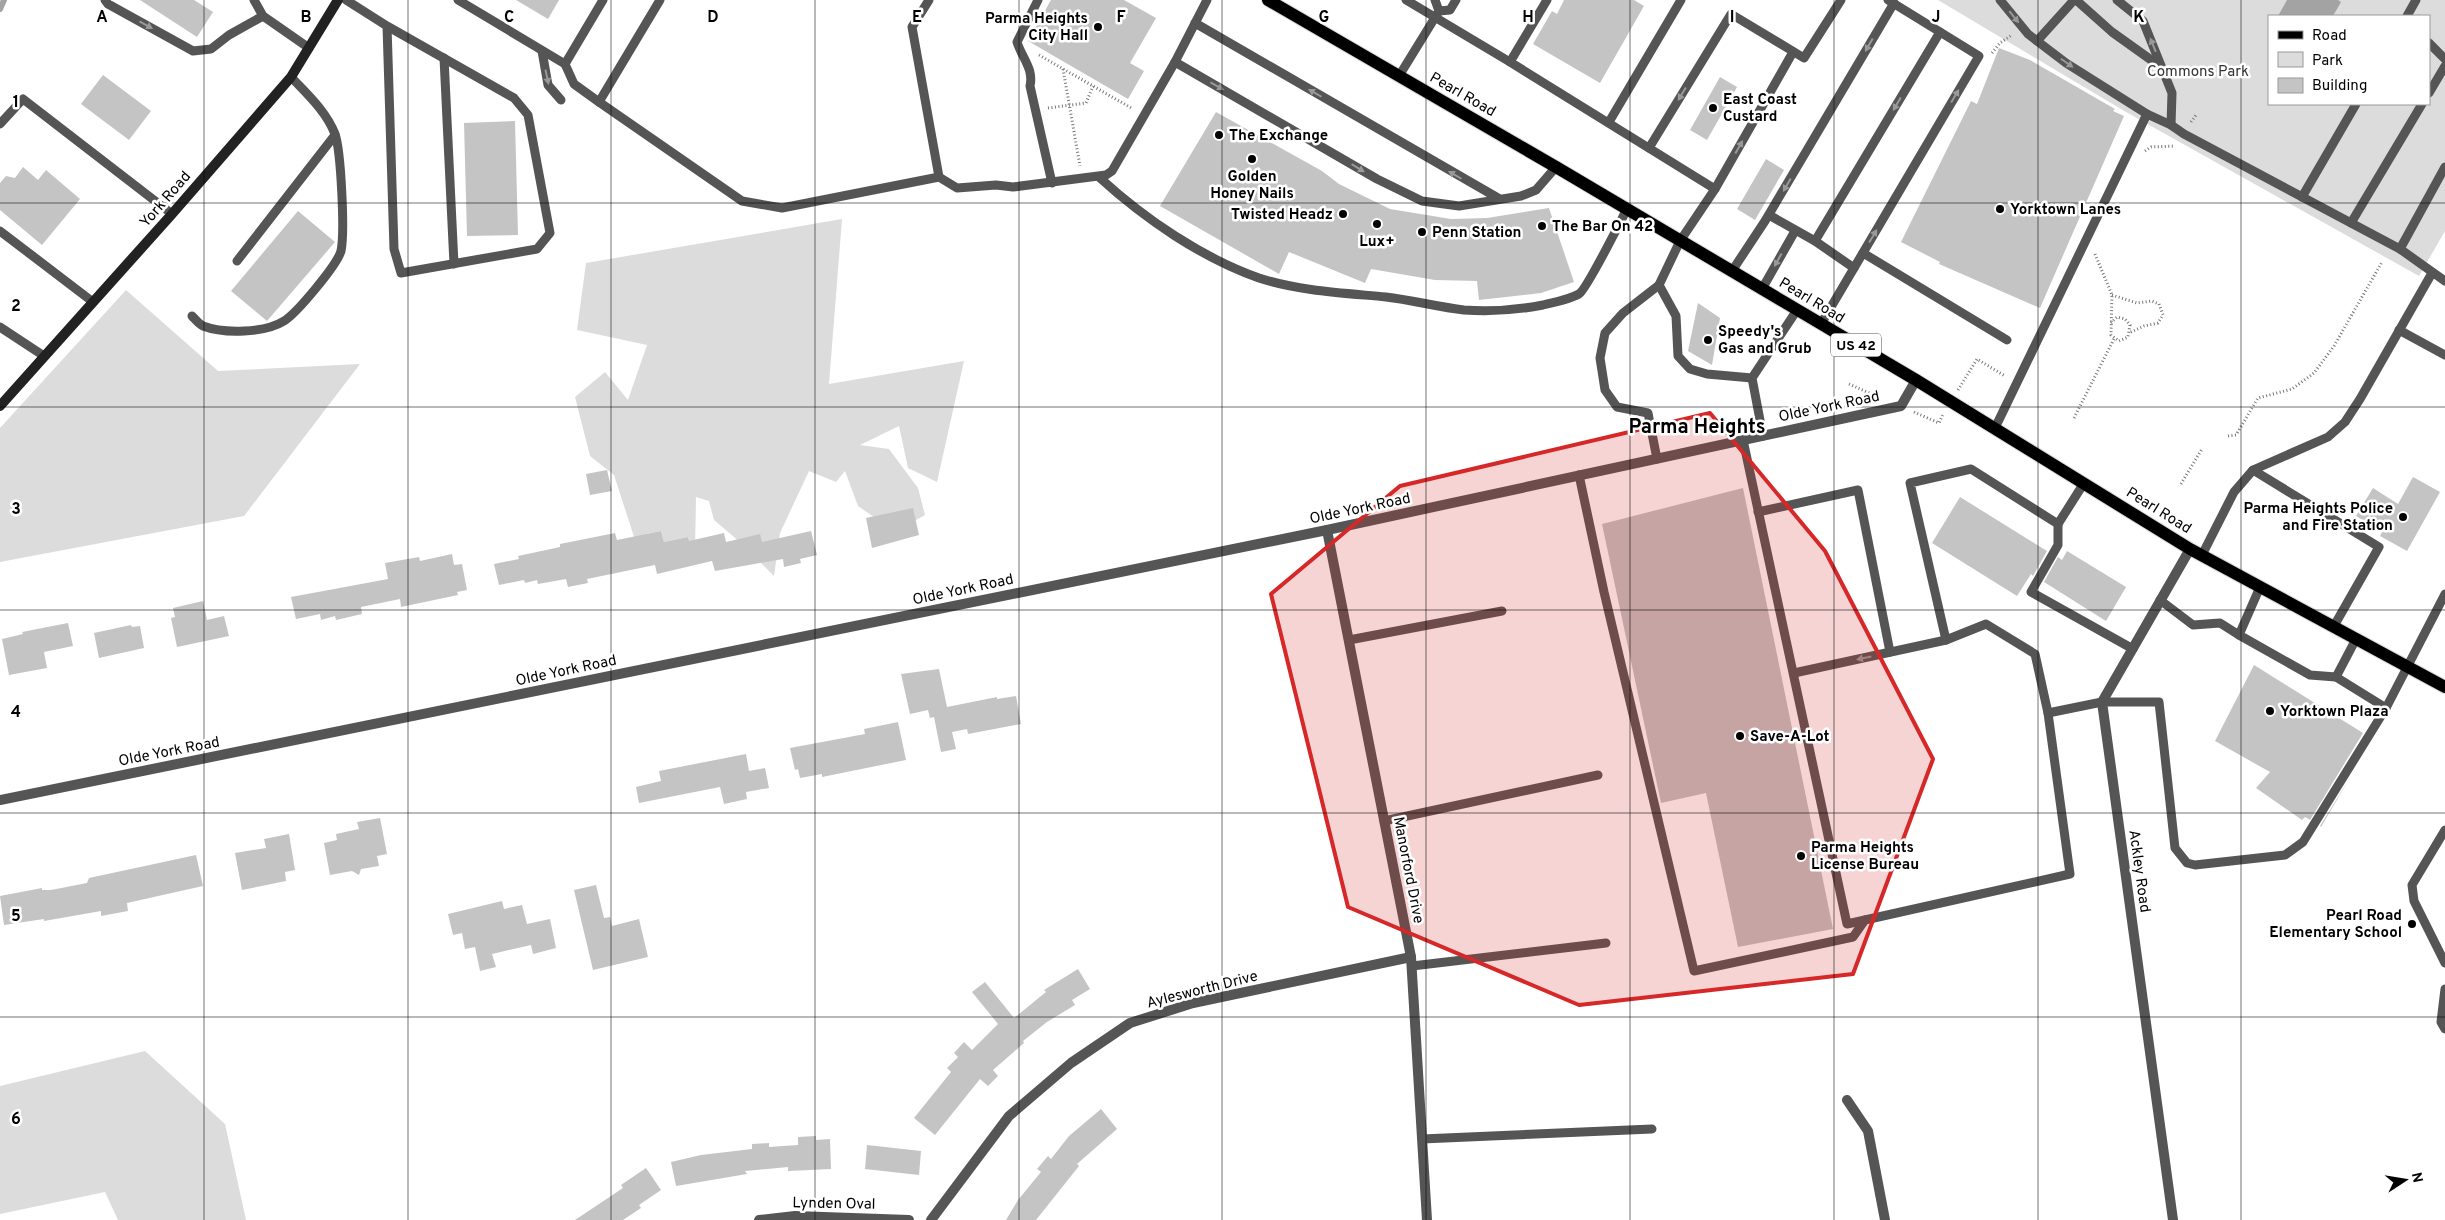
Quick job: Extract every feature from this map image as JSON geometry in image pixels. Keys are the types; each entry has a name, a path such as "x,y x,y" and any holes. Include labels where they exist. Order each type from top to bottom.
{"main road":[{"name":"York Road","path":"0,406 172,214 291,77 338,0"},
{"name":"Pearl Road","path":"1268,0 1556,167 1916,380 2196,552 2445,687"}],"street":[{"name":"Olde York Road","path":"0,800 1327,530 1901,406 1916,380"},
{"name":"Manorford Drive","path":"1327,530 1411,961 1427,1220"},
{"path":"2102,702 2160,600 2196,552"},
{"name":"Ackley Road","path":"2102,702 2173,1220"},
{"name":"Aylesworth Drive","path":"931,1220 1009,1116 1071,1063 1130,1024 1193,1003 1411,961"},
{"path":"1847,1100 1868,1131 1885,1220"},
{"name":"Lynden Oval","path":"759,1220 795,1216 909,1220"}],"lane":[{"path":"105,0 108,4 193,51 211,49 229,35 263,16"},
{"path":"254,0 263,16 309,48"},
{"path":"346,0 387,26 514,98 528,115 550,233 536,249 401,273 394,249 387,26"},
{"path":"458,0 565,64 574,84 742,201 782,208 939,177 957,188 996,185 1013,188 1100,178 1112,170 1175,62 1207,0"},
{"path":"565,64 603,0"},
{"path":"599,102 660,0"},
{"path":"929,0 912,27 939,177"},
{"path":"1038,0 1017,42 1021,55 1031,72 1030,86 1052,183"},
{"path":"1406,0 1437,14 1510,62 1715,189"},
{"path":"1399,76 1437,14 1435,0"},
{"path":"1437,14 1450,10 1456,0"},
{"path":"1510,62 1547,0"},
{"path":"1608,122 1681,0"},
{"path":"1649,148 1731,14 1804,58 1841,0"},
{"path":"2000,0 2037,41 2066,63 2147,114 2171,125 2400,249 2445,281"},
{"path":"2037,41 2075,0 2112,32 2161,67"},
{"path":"2117,0 2143,21 2172,93 2171,125"},
{"path":"2408,15 2416,0"},
{"path":"1732,271 1769,215 1891,2 1979,56 1821,324"},
{"path":"1195,23 1498,198"},
{"path":"1815,241 1940,32"},
{"path":"2430,44 2445,59"},
{"path":"542,51 548,85 561,100"},
{"path":"1657,459 1648,413 1617,407 1605,390 1600,358 1605,333 1623,313 1659,285 1680,240 1715,189 1793,52"},
{"path":"444,58 454,264"},
{"path":"1175,62 1377,179 1422,201 1459,206 1529,194 1536,190 1556,167"},
{"path":"2430,91 2445,66"},
{"path":"192,316 202,326 238,332 268,328 285,321 332,270 341,252 343,235 340,169 335,135 322,110 291,77"},
{"path":"0,124 23,99 172,214"},
{"path":"2302,197 2355,105"},
{"path":"2351,223 2421,105"},
{"path":"1995,428 2147,114"},
{"path":"237,261 335,135"},
{"path":"2400,249 2445,167"},
{"path":"1100,178 1129,203 1164,228 1204,252 1260,278 1308,289 1393,298 1464,310 1498,311 1535,306 1561,301 1581,293 1627,209"},
{"path":"1769,215 1815,241 1854,268"},
{"path":"0,231 93,302"},
{"path":"1762,289 1796,231"},
{"path":"1863,253 2007,340"},
{"path":"2196,552 2234,492 2253,470 2328,437 2345,422 2432,273"},
{"path":"1659,285 1676,316 1678,356 1690,369 1707,374 1752,378"},
{"path":"1764,436 1752,378 1797,310"},
{"path":"0,327 44,356"},
{"path":"2399,330 2445,354"},
{"path":"1743,440 1847,924 2070,874 2048,713 2035,654 1986,624 1946,640 1794,673"},
{"path":"1946,640 1910,483 1971,470 2058,524"},
{"path":"2253,470 2379,547 2334,626"},
{"path":"1580,476 1604,592 1694,970 1852,937 1865,920"},
{"path":"2084,483 2058,524 2058,545 2031,592 2133,649"},
{"path":"1758,512 1858,490 1890,652"},
{"path":"2239,636 2260,587"},
{"path":"2048,713 2102,702 2159,702 2175,848 2187,864 2195,865 2285,855 2303,842 2386,708 2445,594"},
{"path":"2160,600 2194,625 2220,623 2239,636 2310,675 2336,677 2386,708"},
{"path":"1349,640 1502,611"},
{"path":"2336,677 2356,638"},
{"path":"1384,821 1598,775"},
{"path":"2445,830 2412,886 2414,902 2445,963"},
{"path":"1411,961 1606,943"},
{"path":"2445,989 2441,1022 2445,1029"},
{"path":"1422,1139 1652,1129"}],"path":[{"path":"1979,56 1994,53 2000,43 2022,26"},
{"path":"1017,42 1144,116"},
{"path":"1063,68 1082,180"},
{"path":"1035,108 1070,107 1086,103 1093,86"},
{"path":"2093,251 2112,296 2110,324 2111,334 2119,341 2128,337 2130,325 2125,318 2118,317 2110,324"},
{"path":"2228,436 2236,434 2258,398 2276,395 2292,389 2314,373 2334,346 2382,262"},
{"path":"2112,296 2138,303 2152,301 2159,304 2163,315 2158,323 2129,333"},
{"path":"2074,418 2115,338"},
{"path":"1968,373 1976,359 2007,377"},
{"path":"2181,484 2202,449"}],"highlighted area":[{"path":"1710,413 1825,551 1933,759 1853,974 1579,1005 1348,907 1271,594 1400,486"}],"green space":[{"name":"Commons Park","path":"1938,0 2445,0 2445,231 2419,276 2126,112"},
{"path":"842,219 829,384 964,361 937,482 908,468 899,426 860,445 889,449 918,488 925,515 895,532 858,506 845,471 836,482 809,471 780,533 774,576 741,543 714,520 709,501 696,497 695,551 691,552 688,537 664,542 661,531 646,534 637,546 614,475 590,456 575,397 605,372 628,400 647,345 577,330 586,263"},
{"path":"126,290 218,371 360,364 244,516 0,562 0,428"},
{"path":"145,1051 225,1124 246,1220 118,1220 105,1192 0,1214 0,1086"}],"shaded area":[{"path":"2287,0 2338,0 2341,2 2334,15 2279,15"}],"building":[{"path":"140,0 194,0 213,12 197,37"},
{"path":"516,0 559,0 548,19"},
{"path":"1051,0 1124,0 1156,18 1130,63 1144,71 1128,99 1028,41"},
{"path":"1564,0 1634,0 1644,6 1600,83 1533,44 1552,11 1557,14"},
{"name":"Yorktown Lanes","path":"1999,48 2030,60 2124,116 2040,308 1939,264 1940,262 1901,242 1971,101 1977,104"},
{"path":"103,75 151,111 129,140 81,104"},
{"name":"East Coast Custard","path":"1720,77 1737,87 1707,140 1690,130"},
{"path":"1216,112 1322,171 1339,184 1390,209 1451,219 1487,218 1549,208 1574,282 1541,293 1479,300 1477,281 1435,280 1371,269 1365,283 1289,252 1279,274 1160,206"},
{"path":"515,121 518,235 467,236 464,123"},
{"path":"1766,159 1784,170 1755,220 1737,209"},
{"path":"23,167 38,180 46,170 80,199 42,245 0,210 0,183 6,176 15,178"},
{"path":"298,211 335,242 267,321 231,291"},
{"path":"1698,303 1720,318 1712,365 1688,351"},
{"path":"607,470 612,491 590,495 586,474"},
{"path":"2413,477 2440,492 2407,551 2380,536 2382,532 2356,516 2373,488 2398,504"},
{"path":"1743,488 1833,929 1738,947 1706,793 1661,803 1602,524"},
{"path":"1960,497 2047,551 2033,576 2031,574 2017,596 1932,543"},
{"path":"913,508 919,535 872,548 866,518"},
{"path":"661,531 664,542 688,537 689,541 724,533 726,542 760,534 762,542 811,531 817,555 800,559 801,563 784,567 783,559 715,571 712,561 657,574 655,565 587,579 588,583 568,587 566,579 538,584 537,580 525,583 524,580 499,585 494,564 519,559 518,556 560,547 560,544 615,533 617,540"},
{"path":"2067,551 2126,587 2106,621 2044,582 2058,557 2062,560"},
{"path":"452,554 454,565 462,564 467,590 457,592 458,595 401,607 400,599 361,607 362,614 336,620 335,616 321,620 320,614 296,619 291,597 388,579 385,563 419,557 420,561"},
{"path":"203,601 207,620 224,616 229,636 177,647 171,618 175,617 173,608"},
{"path":"68,623 73,646 44,652 47,668 9,675 2,639 23,634 22,632"},
{"path":"131,625 132,627 140,626 144,648 99,658 94,633"},
{"path":"2254,665 2363,733 2310,820 2305,817 2302,820 2256,788 2270,772 2215,741"},
{"path":"939,669 947,707 997,697 997,699 1016,696 1021,724 968,734 967,729 952,732 956,749 941,752 934,717 930,718 928,710 910,714 901,674"},
{"path":"898,722 906,760 822,777 822,774 800,778 798,769 795,770 790,748 865,734 864,729"},
{"path":"746,754 749,771 765,768 769,788 746,792 747,799 724,804 720,787 639,803 636,787 661,781 659,771"},
{"path":"2351,776 2321,827 2320,826"},
{"path":"380,818 387,854 377,856 379,866 361,869 359,875 352,871 330,875 324,843 337,840 336,834 359,829 357,822"},
{"path":"289,834 295,870 285,872 286,881 242,890 235,853 266,848 264,839"},
{"path":"196,855 203,886 127,903 128,911 101,916 101,911 44,921 44,919 4,925 0,896 42,888 42,890 51,890 87,883 89,878"},
{"path":"596,885 604,918 610,917 612,926 639,919 648,957 593,970 574,890"},
{"path":"502,901 504,909 522,905 527,924 550,919 556,948 533,954 531,945 492,954 496,967 480,971 475,947 465,949 462,933 453,935 448,914"},
{"path":"1078,969 1090,989 1072,1000 1075,1005 1047,1022 1023,1041 1024,1043 993,1070 998,1076 988,1086 980,1079 935,1135 914,1118 951,1072 947,1068 958,1057 954,1053 964,1042 972,1050 998,1024 972,992 985,982 1014,1018 1046,992 1044,990"},
{"path":"1101,1109 1117,1129 1077,1164 1079,1166 1036,1220 1006,1220 1018,1200 1041,1172 1037,1169 1048,1156 1051,1159 1069,1136"},
{"path":"816,1136 816,1140 830,1139 831,1169 788,1171 788,1167 745,1171 747,1174 676,1186 671,1162 701,1155 752,1149 752,1144 769,1143 769,1147 798,1145 798,1137"},
{"path":"867,1145 921,1151 919,1175 865,1169"},
{"path":"646,1168 661,1190 639,1205 641,1208 623,1220 575,1220 623,1188 621,1185"}],"waterway":[{"path":"0,9 4,0"}],"place":[{"name":"Parma Heights City Hall","path":"1098,27"},
{"name":"East Coast Custard","path":"1713,108"},
{"name":"The Exchange","path":"1219,135"},
{"name":"Golden Honey Nails","path":"1252,159"},
{"name":"Yorktown Lanes","path":"2000,209"},
{"name":"Twisted Headz","path":"1343,214"},
{"name":"Lux+","path":"1377,224"},
{"name":"The Bar On 42","path":"1542,226"},
{"name":"Penn Station","path":"1422,232"},
{"name":"Speedy's Gas and Grub","path":"1708,340"},
{"name":"Parma Heights Police and Fire Station","path":"2403,517"},
{"name":"Yorktown Plaza","path":"2270,711"},
{"name":"Save-A-Lot","path":"1740,736"},
{"name":"Parma Heights License Bureau","path":"1801,856"},
{"name":"Pearl Road Elementary School","path":"2412,924"}],"district":[{"name":"Parma Heights","path":"1697,426"}]}
